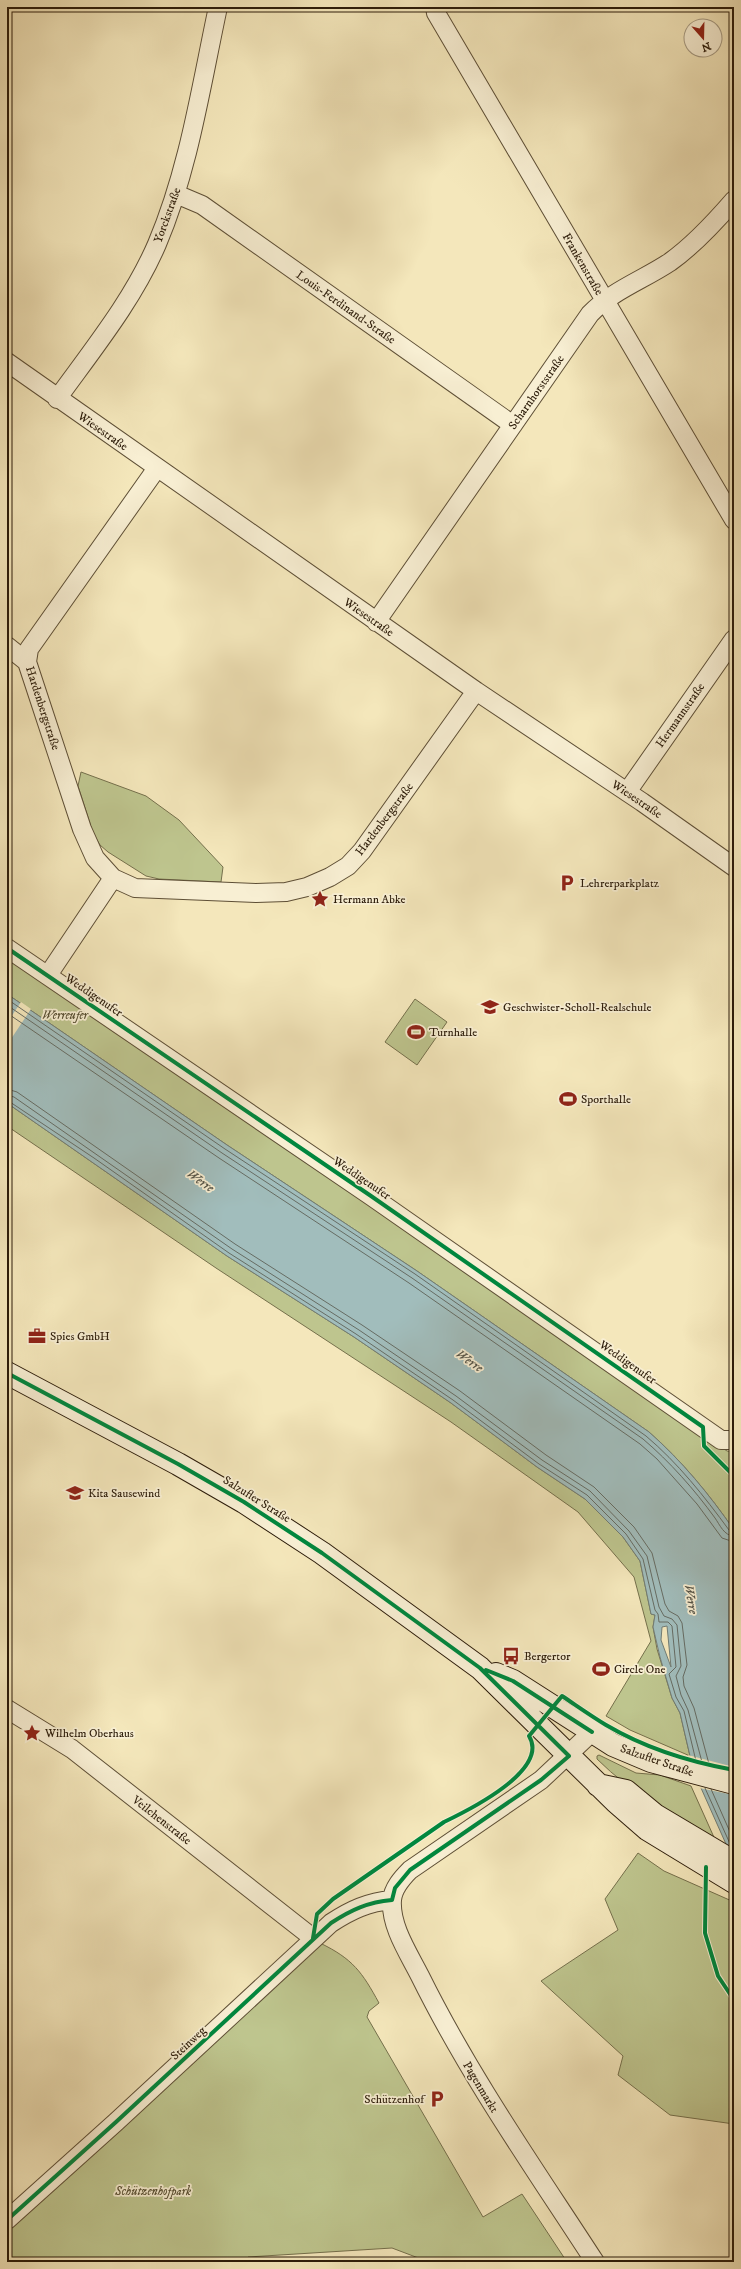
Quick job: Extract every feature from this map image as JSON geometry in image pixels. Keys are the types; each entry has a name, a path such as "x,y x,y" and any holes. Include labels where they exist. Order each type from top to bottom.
{"main road":[{"name":"Salzufler Straße","path":"7,1373 178,1464 244,1502 322,1553 480,1668 598,1785 647,1829 728,1872"},
{"name":"Salzufler Straße","path":"480,1668 513,1681 592,1732 620,1748 652,1761 687,1772 734,1782"},
{"name":"Salzufler Straße","path":"598,1785 626,1791 655,1815 703,1845 728,1872"}],"street":[{"name":"Yorckstraße","path":"57,399 104,335 137,284 157,244 176,194 218,7"},
{"name":"Frankenstraße","path":"435,7 436,13 603,300 734,520"},
{"name":"Louis-Ferdinand-Straße","path":"176,194 202,205 513,425"},
{"name":"Scharnhorststraße","path":"376,622 590,314 603,300 670,261 718,219 734,200"},
{"name":"Wiesestraße","path":"7,362 57,399 376,622 627,792 734,867"},
{"name":"Hardenbergstraße","path":"157,468 29,649 27,662 82,829 95,858 113,878 135,888 256,893 286,892 307,887 330,877 348,866 362,851 476,691"},
{"name":"Hermannstraße","path":"627,792 734,639"},
{"path":"7,646 27,662"},
{"path":"48,975 113,878"},
{"name":"Weddigenufer","path":"7,948 377,1200 721,1440 734,1440"},
{"name":"Veilchenstraße","path":"7,1708 72,1749 313,1938"},
{"path":"392,1900 395,1888 410,1870 541,1780 569,1756 592,1732"},
{"name":"Steinweg","path":"7,2220 198,2047 331,1922 354,1909 375,1902 392,1900"},
{"name":"Pagenmarkt","path":"392,1900 394,1915 405,1947 471,2070 595,2262"}],"green space":[{"path":"81,772 146,796 179,820 223,867 221,882 159,879 146,876 108,852 100,845 93,833 78,786"},
{"name":"Werreufer","path":"7,955 727,1451 734,1452 734,1530 694,1478 673,1454 649,1432 417,1271 227,1145 7,994"},
{"name":"Turnhalle","path":"415,999 447,1022 417,1065 385,1042"},
{"path":"7,1103 227,1256 354,1337 451,1403 537,1467 585,1499 623,1537 640,1561 651,1614 655,1615 653,1627 657,1649 672,1698 680,1713 690,1756 630,1730 606,1716 651,1641 634,1577 578,1512 451,1422 216,1268 7,1126"},
{"path":"599,1755 636,1773 660,1775 691,1786 717,1844 655,1805 625,1783 597,1759 597,1756"},
{"path":"638,1853 664,1871 734,1902 734,2124 670,2115 618,2075 623,2056 541,1981 618,1930 605,1899"},
{"name":"Schützenhofpark","path":"320,1943 341,1955 356,1967 373,1992 379,2003 369,2011 367,2017 483,2217 522,2194 567,2262 429,2262 392,2248 248,2257 243,2262 7,2262 7,2227"}],"water":[{"name":"Werre","path":"7,994 227,1145 417,1271 649,1432 673,1454 705,1491 734,1530 734,1862 701,1788 690,1756 680,1713 672,1698 660,1657 653,1627 655,1615 651,1614 640,1561 623,1537 585,1499 537,1467 451,1403 354,1337 227,1256 7,1103","holes":["667,1626 671,1667 661,1640 662,1627"]}],"pier":[{"path":"21,1002 31,1009 7,1045 7,1023"},
{"path":"688,1755 734,1767 734,1795 699,1788"}],"cycle path":[{"path":"7,948 371,1196 703,1427 704,1446 734,1476"},
{"path":"7,1373 178,1464 244,1502 322,1553 480,1668 569,1756 541,1780 410,1870 395,1888 392,1900 360,1907 331,1923 116,2122 7,2220"},
{"path":"486,1670 513,1681 592,1732"},
{"path":"313,1938 317,1914 333,1899 444,1822 471,1808 504,1787 518,1775 528,1762 532,1749 529,1736 562,1696 589,1715 636,1741 684,1758 734,1770"},
{"path":"706,1867 705,1933 718,1976 734,2000"}],"place":[{"name":"Lehrerparkplatz","path":"567,883"},
{"name":"Hermann Abke","path":"320,899"},
{"name":"Geschwister-Scholl-Realschule","path":"490,1007"},
{"name":"Turnhalle","path":"416,1032"},
{"name":"Sporthalle","path":"568,1099"},
{"name":"Spies GmbH","path":"37,1336"},
{"name":"Kita Sausewind","path":"75,1493"},
{"name":"Bergertor","path":"511,1656"},
{"name":"Circle One","path":"601,1669"},
{"name":"Wilhelm Oberhaus","path":"32,1733"},
{"name":"Schützenhof","path":"437,2099"}]}
